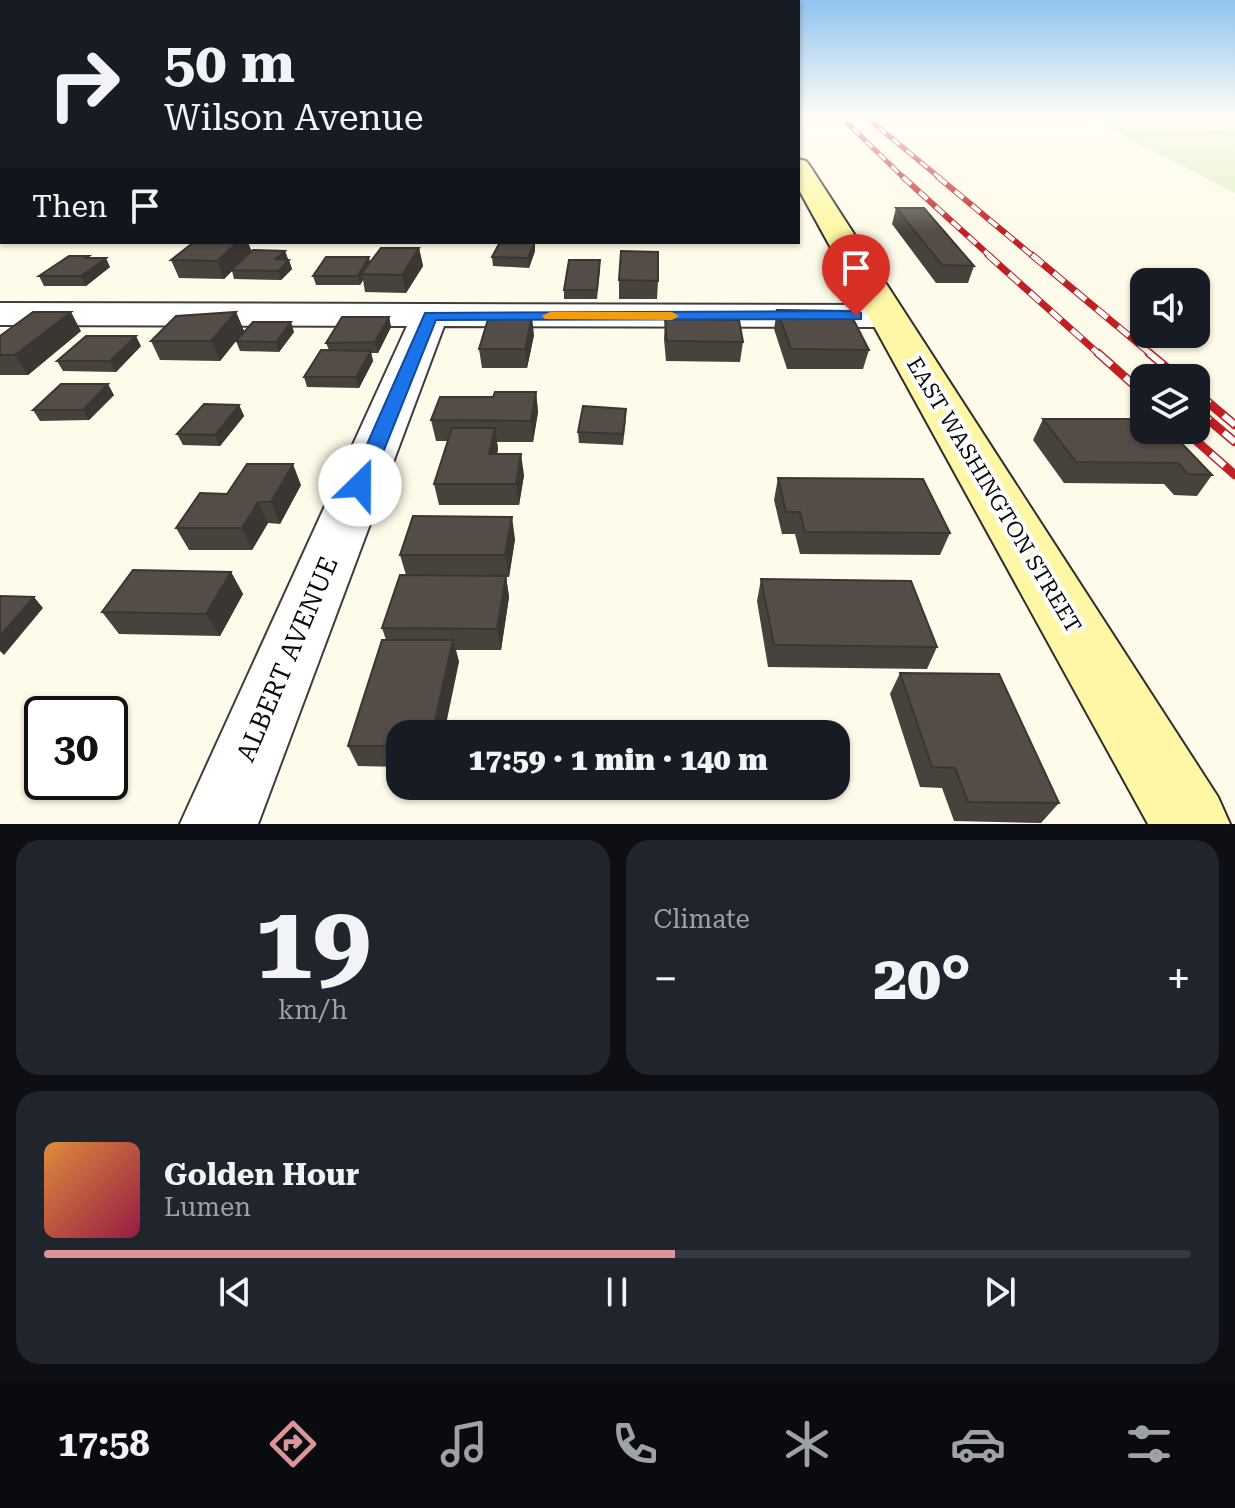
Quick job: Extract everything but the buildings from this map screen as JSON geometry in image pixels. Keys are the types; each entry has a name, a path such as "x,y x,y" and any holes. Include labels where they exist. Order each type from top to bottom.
{"street":[{"name":"EAST WASHINGTON STREET","path":"800,169 1191,824"},
{"path":"0,314 887,316"},
{"name":"ALBERT AVENUE","path":"219,824 430,316"}],"green space":[{"path":"1160,154 1235,154 1235,193"}],"railway":[{"path":"880,154 905,179"},
{"path":"911,154 941,179"},
{"path":"903,177 991,257"},
{"path":"938,177 1034,257"},
{"path":"988,255 1100,355"},
{"path":"1032,255 1152,355"},
{"path":"1098,353 1130,382"},
{"path":"1149,353 1162,364"},
{"path":"1210,404 1235,425"},
{"path":"1210,421 1235,442"},
{"path":"1200,444 1235,475"}],"slow traffic":[{"path":"550,316 672,316"}],"route":[{"path":"360,485 430,316 856,316"}]}
